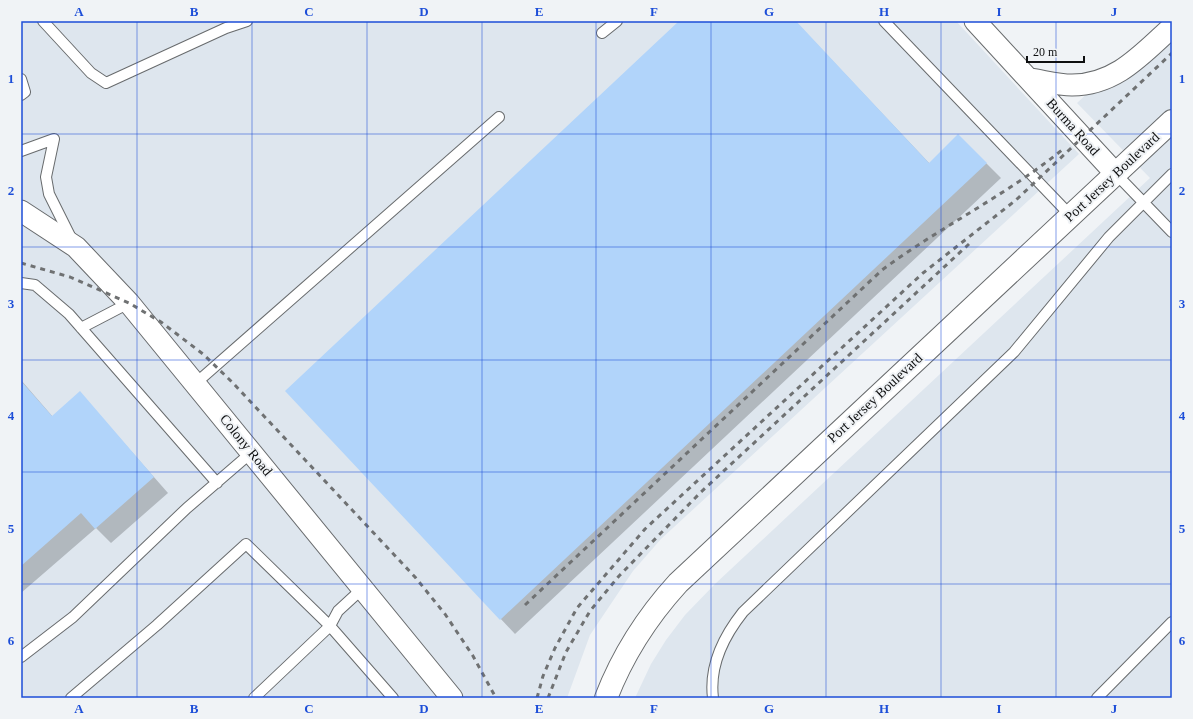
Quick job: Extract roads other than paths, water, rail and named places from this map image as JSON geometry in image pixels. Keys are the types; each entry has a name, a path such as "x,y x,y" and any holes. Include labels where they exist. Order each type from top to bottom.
{"street":[{"name":"Burma Road","path":"975,21 1116,174"},
{"name":"Burma Road","path":"1030,79 1071,85 1099,81 1126,68 1172,27"},
{"name":"Port Jersey Boulevard","path":"606,698 624,657 636,636 650,616 678,583 1172,121"},
{"name":"Colony Road","path":"21,211 76,247 129,303 196,383 452,698"}],"lane":[{"path":"43,21 91,73 106,83 226,28 247,21"},
{"path":"602,33 617,21"},
{"path":"884,21 1071,216"},
{"path":"21,79 25,92 21,95"},
{"path":"196,383 499,117"},
{"path":"21,152 54,139 46,177 49,194 76,247"},
{"path":"1116,174 1172,232"},
{"path":"713,698 713,678 719,652 724,639 743,612 1014,352 1109,237 1172,174"},
{"path":"21,283 35,285 69,314 217,483"},
{"path":"81,328 129,303"},
{"path":"21,657 73,617 187,508 252,452"},
{"path":"71,698 157,625 246,544 330,626 393,698"},
{"path":"254,698 330,626 338,611 363,588"},
{"path":"1097,698 1172,622"}],"railway":[{"path":"537,698 543,676 555,648 577,608 645,529 923,273 1016,200 1172,53"},
{"path":"525,605 882,270 904,254 1018,182 1062,150"},
{"path":"548,698 566,652 590,611 619,576 701,492 969,244"},
{"path":"21,263 70,277 129,303 161,322 203,354 232,382 415,577 445,614 473,656 496,698"}]}
